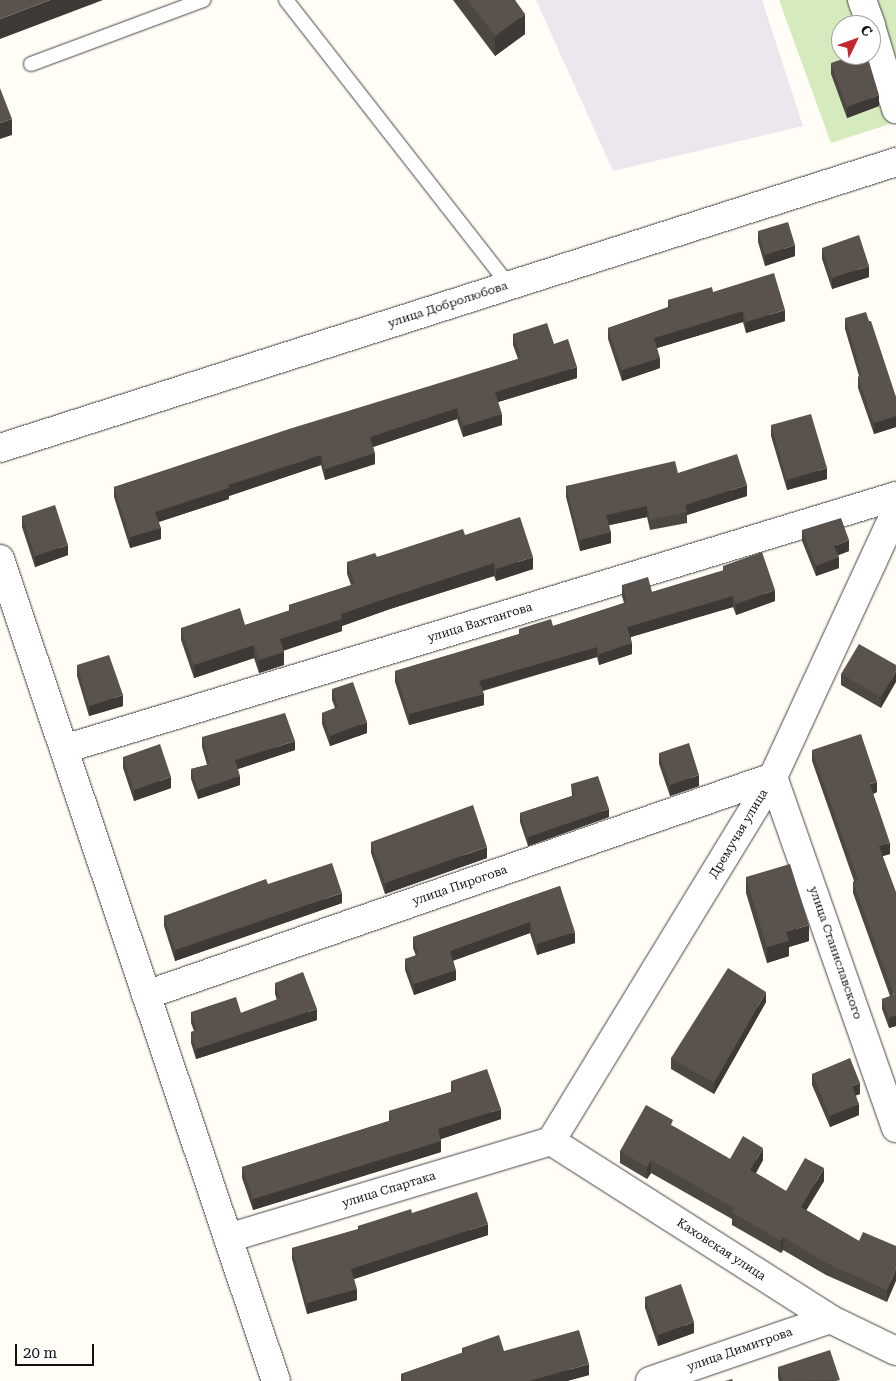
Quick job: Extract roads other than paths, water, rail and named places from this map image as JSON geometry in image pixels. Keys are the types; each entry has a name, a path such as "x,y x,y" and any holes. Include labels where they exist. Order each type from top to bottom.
{"street":[{"path":"862,0 867,15"},
{"path":"881,59 896,109"},
{"name":"улица Добролюбова","path":"0,448 509,285 894,165"},
{"name":"улица Вахтангова","path":"64,749 896,496"},
{"name":"Дремучая улица","path":"551,1141 773,777 896,511"},
{"path":"0,559 276,1381"},
{"name":"улица Пирогова","path":"146,995 773,777"},
{"name":"улица Станиславского","path":"773,777 896,1128"},
{"name":"улица Спартака","path":"228,1238 551,1141"},
{"name":"Каховская улица","path":"551,1141 830,1320 896,1351"},
{"name":"улица Димитрова","path":"650,1381 830,1320"}],"lane":[{"path":"31,64 203,0"},
{"path":"286,0 509,285"}]}
